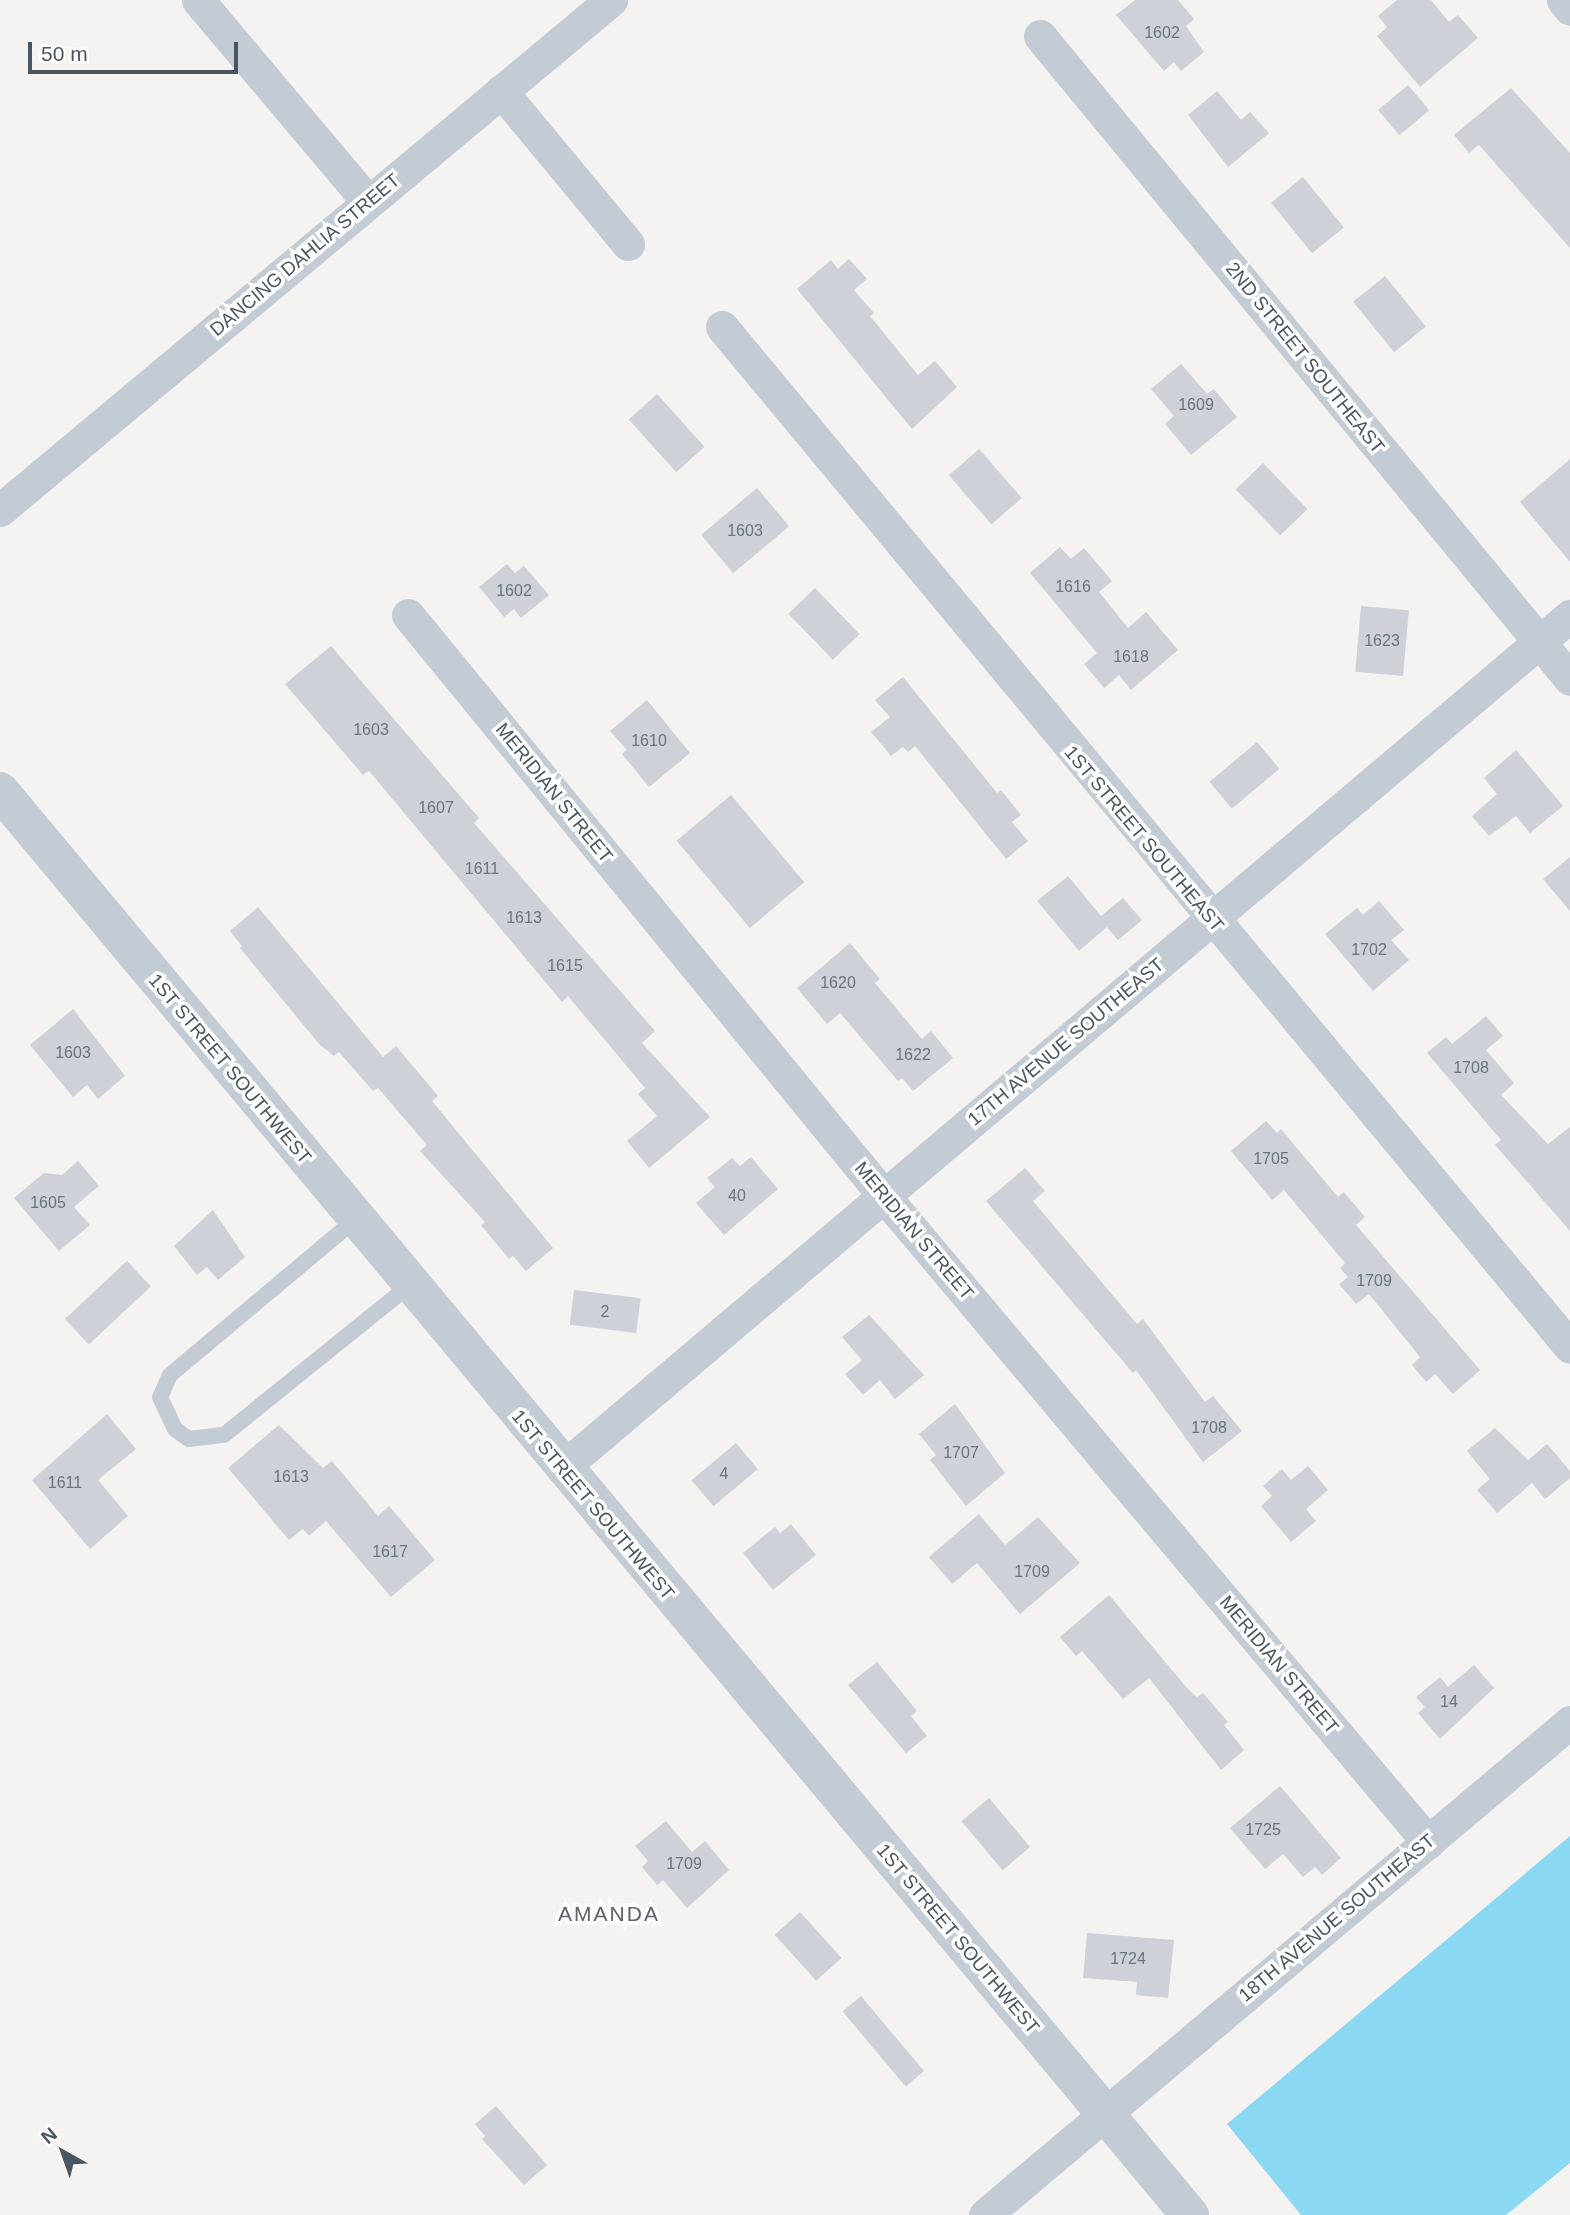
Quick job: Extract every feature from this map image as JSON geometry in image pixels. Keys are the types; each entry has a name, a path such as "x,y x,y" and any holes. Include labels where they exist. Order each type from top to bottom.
{"street":[{"path":"198,0 368,202"},
{"name":"DANCING DAHLIA STREET","path":"0,509 611,0"},
{"path":"1563,0 1570,9"},
{"name":"2ND STREET SOUTHEAST","path":"1040,36 1570,679"},
{"path":"501,91 628,243"},
{"name":"1ST STREET SOUTHEAST","path":"722,327 1211,920 1570,1347"},
{"name":"MERIDIAN STREET","path":"408,615 884,1196 1428,1842"},
{"name":"17TH AVENUE SOUTHEAST","path":"562,1468 1570,616"},
{"name":"1ST STREET SOUTHWEST","path":"3,801 1190,2215"},
{"name":"18TH AVENUE SOUTHEAST","path":"985,2215 1570,1722"}],"lane":[{"path":"356,1219 170,1374 160,1396 175,1429 189,1439 224,1435 410,1285"}],"water":[{"path":"1570,1836 1570,2163 1506,2215 1301,2215 1227,2124"}],"building":[{"path":"1135,0 1178,0 1194,19 1186,26 1204,52 1181,71 1174,62 1164,71 1116,15"},
{"path":"1397,0 1431,0 1449,22 1458,15 1478,38 1420,87 1377,36 1387,27 1378,16"},
{"path":"1408,85 1429,110 1399,135 1378,110"},
{"path":"1511,88 1570,153 1570,248 1479,145 1469,153 1454,135"},
{"path":"1217,91 1241,120 1250,112 1269,133 1228,167 1188,115"},
{"path":"1303,177 1344,228 1312,253 1271,203"},
{"path":"849,259 867,279 854,290 874,313 870,316 918,375 935,361 957,387 912,429 797,289 831,260 838,269"},
{"path":"1385,276 1426,327 1394,352 1353,302"},
{"path":"1181,364 1207,394 1214,389 1237,417 1191,455 1165,424 1174,416 1151,389"},
{"path":"657,394 705,447 676,472 629,419"},
{"path":"979,449 1022,498 991,524 949,475"},
{"path":"1570,459 1570,562 1520,502"},
{"path":"1263,463 1307,509 1280,535 1236,489"},
{"path":"757,488 789,526 733,573 701,535"},
{"path":"1060,547 1071,559 1084,548 1112,581 1099,592 1128,628 1146,612 1178,650 1131,690 1119,675 1104,688 1084,664 1097,653 1030,573"},
{"path":"507,564 515,573 524,566 549,595 521,618 514,609 504,617 479,587"},
{"path":"815,588 859,634 833,660 788,614"},
{"path":"1361,606 1409,610 1403,676 1355,672"},
{"path":"331,646 479,818 474,823 655,1031 642,1043 710,1117 649,1168 627,1141 657,1116 638,1094 645,1088 568,996 562,1002 369,771 363,775 285,684"},
{"path":"903,677 997,793 1001,790 1021,815 1012,822 1028,841 1006,859 915,746 908,752 903,747 891,756 871,732 890,717 875,700"},
{"path":"647,700 690,753 649,787 622,754 627,750 610,731"},
{"path":"1257,742 1279,769 1232,809 1210,782"},
{"path":"1516,750 1563,806 1530,833 1516,816 1489,836 1472,816 1497,794 1484,778"},
{"path":"731,795 804,882 750,928 677,841"},
{"path":"1570,857 1570,911 1543,879"},
{"path":"1068,876 1101,916 1123,898 1142,920 1118,940 1107,927 1079,951 1037,901"},
{"path":"1379,901 1404,930 1391,940 1409,960 1373,991 1325,934 1357,908 1363,915"},
{"path":"258,907 383,1057 396,1046 438,1096 432,1101 553,1248 526,1271 513,1256 509,1259 481,1225 485,1222 420,1151 427,1145 378,1088 373,1091 339,1052 334,1056 319,1044 240,948 242,946 230,931"},
{"path":"850,943 880,979 875,983 922,1039 931,1031 953,1058 913,1091 902,1078 898,1081 840,1013 827,1024 797,988"},
{"path":"73,1009 125,1076 98,1099 87,1085 73,1097 30,1045"},
{"path":"1486,1016 1503,1036 1486,1050 1514,1083 1501,1095 1548,1144 1570,1127 1570,1231 1495,1145 1501,1140 1427,1053 1446,1037 1452,1044"},
{"path":"1266,1121 1277,1133 1281,1129 1338,1197 1344,1192 1365,1217 1356,1225 1480,1370 1453,1394 1435,1374 1426,1382 1412,1365 1420,1357 1369,1294 1356,1304 1339,1284 1348,1277 1340,1268 1345,1263 1284,1190 1272,1200 1231,1151"},
{"path":"751,1157 778,1189 724,1235 696,1203 715,1187 707,1178 732,1158 740,1166"},
{"path":"78,1161 99,1186 74,1207 90,1225 59,1251 14,1198 44,1173 62,1175"},
{"path":"1025,1168 1045,1191 1033,1201 1137,1324 1143,1319 1205,1402 1213,1396 1242,1431 1203,1462 1136,1370 1133,1373 986,1201"},
{"path":"213,1210 245,1257 218,1280 207,1267 197,1275 174,1246"},
{"path":"127,1261 151,1287 89,1345 65,1319"},
{"path":"574,1290 641,1298 636,1333 570,1325"},
{"path":"869,1315 924,1375 895,1399 880,1380 863,1395 845,1374 862,1360 842,1337"},
{"path":"955,1404 1005,1473 966,1506 930,1460 936,1455 919,1434"},
{"path":"107,1414 136,1449 98,1480 128,1516 90,1549 32,1480"},
{"path":"279,1425 323,1468 332,1461 378,1516 389,1506 435,1560 391,1597 326,1521 309,1536 303,1529 289,1540 228,1468"},
{"path":"1495,1428 1528,1460 1547,1444 1570,1471 1570,1478 1545,1499 1532,1483 1497,1513 1477,1490 1490,1479 1467,1451"},
{"path":"736,1443 758,1469 713,1506 692,1480"},
{"path":"1308,1466 1328,1490 1306,1509 1316,1521 1291,1542 1261,1506 1272,1496 1263,1486 1282,1469 1291,1480"},
{"path":"979,1514 1005,1545 1038,1517 1080,1563 1020,1614 977,1563 952,1584 929,1557"},
{"path":"791,1524 816,1555 773,1590 743,1553 775,1527 780,1533"},
{"path":"1109,1595 1188,1689 1197,1697 1203,1693 1228,1722 1224,1725 1244,1750 1221,1770 1149,1678 1123,1699 1082,1651 1076,1656 1060,1637"},
{"path":"877,1662 917,1711 911,1716 927,1736 906,1753 848,1685"},
{"path":"1474,1665 1494,1688 1440,1739 1418,1713 1425,1707 1416,1697 1440,1677 1448,1687"},
{"path":"1280,1786 1341,1858 1322,1875 1315,1867 1303,1877 1283,1854 1265,1869 1230,1828"},
{"path":"989,1798 1030,1847 1003,1870 961,1821"},
{"path":"666,1821 692,1852 705,1841 729,1870 687,1908 663,1880 657,1885 642,1867 648,1861 635,1846"},
{"path":"800,1912 841,1958 816,1981 775,1935"},
{"path":"1087,1933 1174,1940 1168,1998 1136,1995 1137,1982 1083,1978"},
{"path":"861,1996 924,2071 906,2086 843,2011"},
{"path":"496,2106 547,2165 524,2185 482,2139 485,2136 475,2124"}],"district":[{"name":"AMANDA","path":"609,1914"}]}
